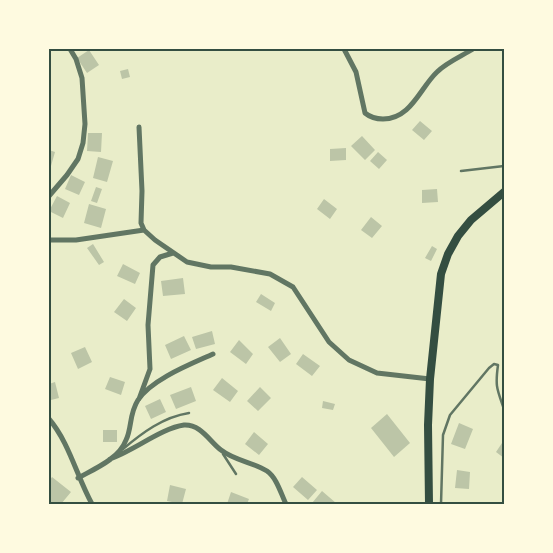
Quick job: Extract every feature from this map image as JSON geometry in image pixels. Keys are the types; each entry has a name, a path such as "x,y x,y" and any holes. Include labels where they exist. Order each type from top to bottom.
{"main road":[{"path":"429,504 428,425 430,379 441,274 448,254 458,236 471,220 504,192"}],"street":[{"path":"49,196 78,159 83,143 85,124 82,78 76,59 70,49"},
{"path":"344,49 356,72 365,113 370,118 377,119 387,119 403,112 417,99 438,71 473,49"},
{"path":"139,127 142,183 141,223 144,230 187,262 270,274 293,287 329,342 349,360 376,373 430,379"},
{"path":"49,240 76,240 144,230"},
{"path":"110,459 126,440 129,423 150,369 148,325 153,264 160,257 173,253"},
{"path":"138,399 160,381 213,354"},
{"path":"49,419 65,445 78,478 92,504"},
{"path":"78,478 110,459 124,454 156,436 184,425 192,426 201,431 221,450 232,457 267,471 273,477 286,504"}],"lane":[{"path":"461,171 504,166"},
{"path":"441,504 443,435 450,415 494,364 498,365 497,393 504,409"},
{"path":"110,459 149,429 178,415 189,413"},
{"path":"221,450 236,474"}],"building":[{"path":"89,50 99,65 87,73 77,58"},
{"path":"128,69 130,77 122,79 120,71"},
{"path":"420,121 432,131 424,140 412,130"},
{"path":"88,133 102,133 101,152 87,151"},
{"path":"362,136 375,150 365,160 351,146"},
{"path":"346,148 346,160 330,161 330,149"},
{"path":"49,150 55,152 51,166 49,166"},
{"path":"378,152 387,160 379,169 370,161"},
{"path":"98,157 113,161 107,182 93,178"},
{"path":"71,175 85,182 79,195 65,189"},
{"path":"96,187 102,189 97,203 91,201"},
{"path":"437,189 438,202 422,203 422,190"},
{"path":"57,196 70,203 63,218 49,211"},
{"path":"324,199 337,209 330,219 317,209"},
{"path":"89,204 106,209 101,228 84,223"},
{"path":"371,217 382,226 372,238 361,230"},
{"path":"93,244 104,262 99,265 87,248"},
{"path":"432,246 437,249 431,261 425,258"},
{"path":"123,264 140,273 135,284 117,276"},
{"path":"183,278 185,294 163,296 161,281"},
{"path":"261,294 275,303 271,311 256,302"},
{"path":"124,299 136,308 127,321 114,312"},
{"path":"212,331 215,344 196,349 192,337"},
{"path":"184,336 191,350 171,359 165,345"},
{"path":"280,338 291,354 280,362 268,347"},
{"path":"239,340 253,354 246,364 230,352"},
{"path":"85,347 92,362 78,369 71,353"},
{"path":"303,354 320,366 312,376 296,364"},
{"path":"110,377 125,382 121,395 105,389"},
{"path":"222,378 238,391 230,402 213,390"},
{"path":"55,382 59,398 51,400 49,384"},
{"path":"191,387 196,401 176,409 170,395"},
{"path":"260,387 271,398 258,411 247,401"},
{"path":"160,399 166,412 151,419 145,406"},
{"path":"323,401 335,404 333,410 322,408"},
{"path":"387,414 410,443 394,457 371,428"},
{"path":"459,423 473,429 465,449 451,444"},
{"path":"103,430 117,430 117,442 103,442"},
{"path":"254,432 268,444 259,455 245,444"},
{"path":"504,440 504,458 496,452"},
{"path":"457,470 470,472 469,489 455,488"},
{"path":"52,477 71,492 61,504 49,504 49,481"},
{"path":"302,477 317,490 308,500 293,487"},
{"path":"170,485 186,489 182,504 167,501"},
{"path":"322,491 336,503 312,503"},
{"path":"231,492 249,499 247,504 227,504"}]}
